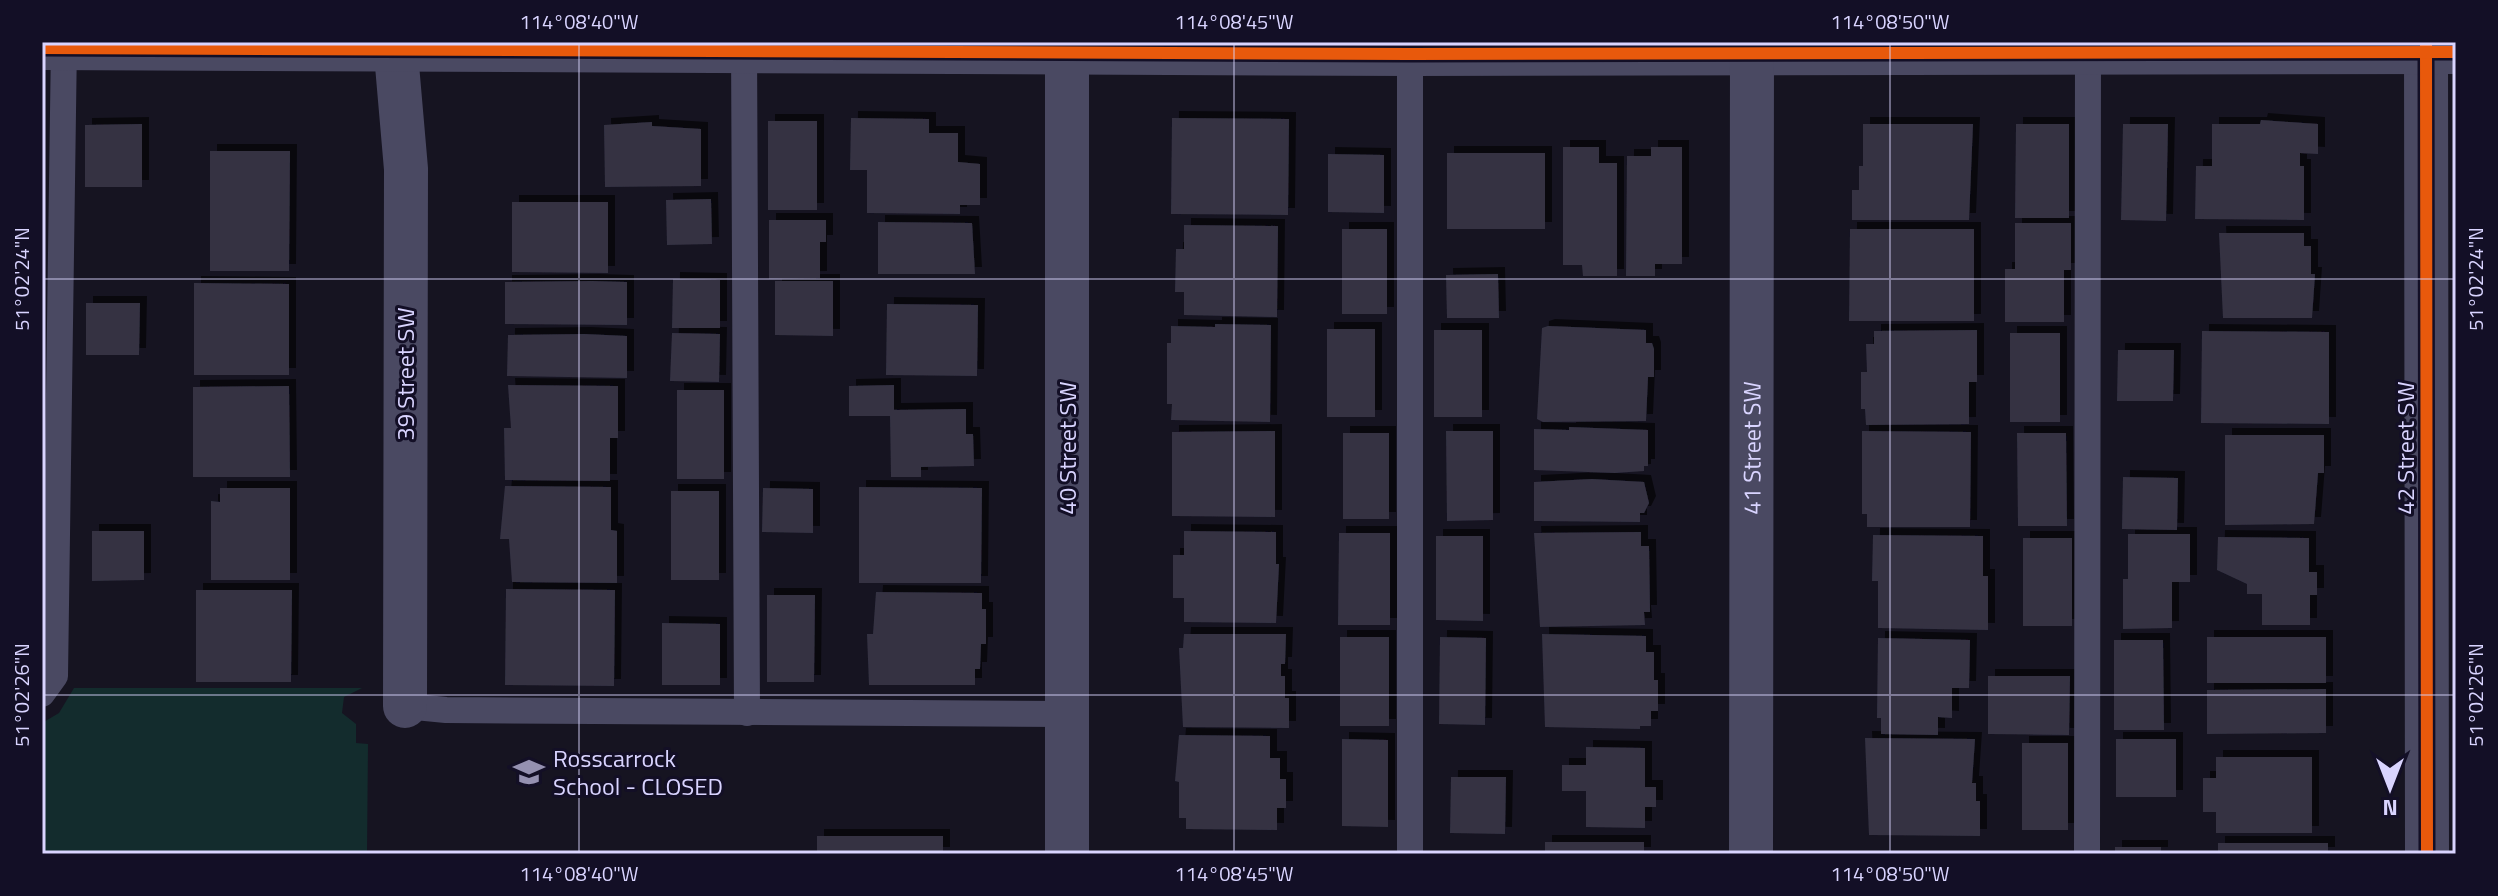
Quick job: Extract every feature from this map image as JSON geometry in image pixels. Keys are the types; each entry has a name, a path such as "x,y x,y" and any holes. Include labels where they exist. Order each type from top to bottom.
{"street":[{"path":"57,46 2436,48"},
{"name":"39 Street SW","path":"395,46 406,169 405,706"},
{"name":"40 Street SW","path":"1067,47 1067,854"},
{"name":"41 Street SW","path":"1751,854 1752,48"},
{"name":"42 Street SW","path":"2427,854 2436,48"}],"lane":[{"path":"42,694 55,676 57,46"},
{"path":"744,47 747,713"},
{"path":"2087,854 2088,47"},
{"path":"1410,48 1410,854"},
{"path":"405,706 446,710 1066,714"}],"green space":[{"path":"74,688 362,688 344,697 342,713 356,724 356,743 368,744 367,854 42,854 42,723 59,713"}],"building":[{"path":"851,118 929,119 929,133 958,133 958,162 980,164 980,205 960,205 960,214 867,213 867,170 850,170"},
{"path":"1172,118 1289,119 1288,215 1171,214"},
{"path":"2261,120 2318,124 2318,154 2300,153 2300,166 2304,166 2304,220 2195,219 2196,166 2212,166 2212,124 2260,124"},
{"path":"768,121 817,121 817,210 768,210"},
{"path":"652,122 652,126 701,129 701,186 605,187 604,125"},
{"path":"142,124 142,187 85,187 85,125"},
{"path":"1863,124 1973,124 1969,220 1852,220 1852,190 1859,190 1859,166 1863,166"},
{"path":"2016,124 2069,124 2069,218 2015,218"},
{"path":"2123,124 2168,124 2166,221 2121,220"},
{"path":"1563,147 1599,147 1599,163 1617,163 1617,276 1583,276 1582,265 1563,265"},
{"path":"1651,147 1682,147 1682,264 1655,264 1655,276 1626,276 1627,156 1651,156"},
{"path":"210,151 290,151 289,271 210,271"},
{"path":"1447,153 1545,153 1545,229 1447,229"},
{"path":"1328,154 1384,155 1384,213 1328,212"},
{"path":"711,199 712,244 667,245 666,200"},
{"path":"512,202 608,202 608,273 512,272"},
{"path":"769,220 826,220 826,242 820,242 820,278 769,279"},
{"path":"878,222 972,223 975,274 878,274"},
{"path":"2015,223 2071,223 2071,270 2064,270 2064,322 2005,322 2005,269 2015,269"},
{"path":"1184,225 1278,226 1277,317 1184,315 1184,292 1175,292 1176,249 1184,249"},
{"path":"1342,229 1387,229 1387,314 1342,314"},
{"path":"1850,229 1974,229 1974,321 1849,321"},
{"path":"2219,233 2304,233 2304,246 2311,246 2311,274 2315,274 2312,318 2223,318"},
{"path":"1498,274 1499,318 1447,318 1446,275"},
{"path":"673,279 720,280 720,328 672,328"},
{"path":"775,281 833,281 833,336 775,335"},
{"path":"505,282 627,282 627,325 505,324"},
{"path":"194,283 289,284 289,375 194,375"},
{"path":"86,303 140,303 139,355 86,355"},
{"path":"887,304 978,305 977,376 886,375"},
{"path":"1215,324 1271,325 1270,422 1171,420 1172,404 1167,404 1167,343 1171,343 1171,326 1215,327"},
{"path":"1542,328 1646,330 1646,343 1652,343 1654,349 1654,377 1648,377 1646,421 1543,422 1537,419"},
{"path":"1327,329 1375,329 1375,417 1327,417"},
{"path":"1434,330 1482,330 1482,417 1434,417"},
{"path":"1977,330 1977,382 1969,382 1969,424 1866,425 1865,409 1861,409 1861,372 1867,372 1866,344 1874,344 1874,331"},
{"path":"2202,331 2329,332 2329,424 2201,423"},
{"path":"672,333 720,334 719,382 670,381"},
{"path":"2010,333 2060,333 2060,422 2010,422"},
{"path":"508,335 627,336 627,378 507,376"},
{"path":"2118,350 2174,350 2173,401 2117,401"},
{"path":"508,385 618,386 618,438 610,438 610,481 505,480 504,428 511,428"},
{"path":"894,385 894,410 966,409 966,434 973,434 974,466 921,467 921,477 891,477 890,416 849,416 849,386"},
{"path":"289,386 290,477 193,477 193,387"},
{"path":"677,390 724,390 724,479 677,479"},
{"path":"1569,427 1648,430 1648,466 1644,466 1644,471 1615,473 1534,470 1534,429 1569,430"},
{"path":"1275,431 1275,517 1172,516 1172,432"},
{"path":"1446,431 1493,431 1493,520 1447,521"},
{"path":"1862,431 1971,432 1970,527 1867,527 1867,514 1862,514"},
{"path":"1343,433 1389,433 1389,519 1343,519"},
{"path":"2017,433 2066,433 2067,526 2018,526"},
{"path":"2225,435 2324,435 2324,473 2318,473 2314,524 2225,525"},
{"path":"2123,477 2178,478 2177,530 2122,529"},
{"path":"1592,479 1644,482 1649,503 1644,513 1640,513 1640,522 1534,521 1534,482"},
{"path":"505,486 611,487 611,530 617,531 617,583 512,582 509,539 500,539"},
{"path":"859,487 982,488 981,583 859,583"},
{"path":"220,488 290,488 290,580 211,580 211,501 220,502"},
{"path":"763,488 813,489 813,533 762,532"},
{"path":"671,491 719,491 719,580 671,580"},
{"path":"92,531 144,531 144,580 92,581"},
{"path":"1184,531 1276,532 1276,564 1279,564 1276,623 1184,622 1184,598 1173,598 1173,555 1184,555"},
{"path":"1641,532 1641,546 1649,546 1650,612 1644,612 1645,625 1540,627 1534,533"},
{"path":"1339,533 1390,533 1390,625 1338,625"},
{"path":"2128,534 2190,534 2190,582 2172,582 2172,628 2123,629 2123,579 2128,579"},
{"path":"1873,535 1983,536 1983,576 1988,576 1988,630 1878,628 1878,581 1872,581"},
{"path":"1436,536 1483,536 1483,621 1436,620"},
{"path":"2218,537 2309,538 2309,572 2317,572 2317,595 2310,595 2310,625 2262,625 2262,594 2247,594 2247,584 2217,570"},
{"path":"2023,538 2072,538 2072,626 2023,626"},
{"path":"506,589 615,590 614,686 505,685"},
{"path":"196,590 292,590 291,682 196,682"},
{"path":"876,592 982,593 982,609 986,609 986,644 981,644 980,669 975,669 975,685 869,685 867,634 873,634"},
{"path":"767,595 815,595 814,682 767,682"},
{"path":"662,623 720,624 720,685 662,685"},
{"path":"1184,634 1286,634 1285,664 1281,664 1281,676 1285,676 1285,698 1289,698 1289,728 1183,727 1179,648 1183,648"},
{"path":"1542,634 1646,636 1646,652 1654,652 1654,680 1658,680 1658,711 1651,711 1651,726 1640,726 1640,729 1545,727"},
{"path":"1340,637 1389,637 1389,726 1340,726"},
{"path":"1440,637 1486,638 1485,725 1439,724"},
{"path":"2207,637 2326,637 2326,683 2207,683"},
{"path":"1878,638 1970,640 1969,688 1952,688 1952,718 1938,717 1938,735 1881,734 1881,718 1877,718"},
{"path":"2114,640 2163,640 2164,730 2114,730"},
{"path":"1988,676 2070,676 2069,735 1988,734"},
{"path":"2326,689 2326,733 2207,734 2207,690"},
{"path":"1179,735 1270,736 1270,758 1280,758 1280,779 1286,779 1286,808 1277,808 1277,830 1186,829 1186,818 1179,818 1179,782 1175,781"},
{"path":"1865,738 1975,739 1972,783 1976,783 1976,801 1980,801 1980,836 1869,835"},
{"path":"1342,739 1388,740 1388,827 1342,826"},
{"path":"2116,739 2176,739 2176,797 2116,797"},
{"path":"2022,743 2068,743 2068,830 2022,830"},
{"path":"1586,747 1645,748 1645,787 1656,787 1656,807 1645,807 1645,828 1586,827 1586,791 1562,791 1562,765 1586,765"},
{"path":"2216,757 2312,757 2312,833 2216,833 2216,812 2203,812 2203,778 2216,778"},
{"path":"1451,777 1506,777 1505,834 1450,833"},
{"path":"817,836 943,836 943,854 817,854"},
{"path":"1545,842 1644,842 1644,854 1545,854"},
{"path":"2218,843 2328,843 2328,854 2218,854"},
{"path":"2115,847 2161,847 2161,854 2115,854"}],"cycle path":[{"path":"2426,42 2427,854"},
{"path":"42,48 1410,54 2456,52"}],"place":[{"name":"Rosscarrock School - CLOSED","path":"529,772"}]}
